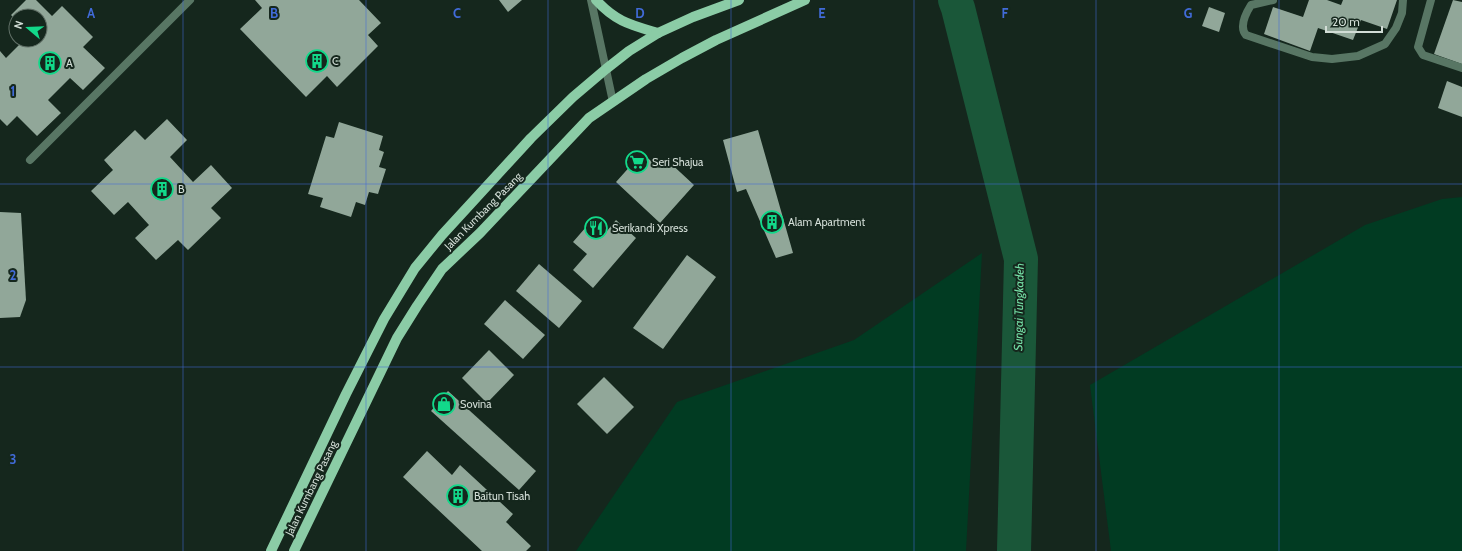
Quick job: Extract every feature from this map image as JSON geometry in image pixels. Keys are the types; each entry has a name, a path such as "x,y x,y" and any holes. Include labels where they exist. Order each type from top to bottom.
{"main road":[{"path":"596,0 606,10 624,22 658,34"},
{"name":"Jalan Kumbang Pasang","path":"271,551 346,394 384,319 415,268 442,235 531,138 572,97 606,69 629,51 658,34 693,17 739,0"},
{"name":"Jalan Kumbang Pasang","path":"294,551 397,338 442,269 480,233 589,118 646,79 696,50 805,0"}],"street":[{"path":"30,160 190,0"},
{"path":"591,0 613,102"},
{"path":"1273,0 1251,5 1247,10 1242,28 1246,35 1312,57 1332,59 1358,56 1385,44 1396,28 1402,13 1403,0"},
{"path":"1431,0 1418,47 1420,52 1423,55 1462,68"}],"green space":[{"path":"1462,197 1462,551 1111,551 1090,385 1365,225 1442,199"},
{"path":"982,253 966,551 576,551 677,402 854,340"}],"building":[{"name":"A","path":"26,0 36,0 44,8 18,8"},
{"name":"C","path":"255,0 359,0 381,23 368,35 378,46 337,87 327,76 306,97 240,29 262,8"},
{"path":"499,0 522,0 508,12"},
{"path":"1309,0 1327,0 1341,5 1343,0 1397,0 1387,29 1361,20 1353,40 1318,28 1310,51 1264,34 1273,7 1303,17"},
{"path":"1453,0 1462,2 1462,64 1434,54"},
{"name":"A","path":"62,6 93,37 83,47 105,68 83,90 70,78 48,100 61,113 37,136 17,116 7,126 0,119 0,51 6,58 16,48 48,48 48,12 52,16"},
{"path":"1209,7 1225,13 1219,32 1202,26"},
{"path":"1447,81 1462,87 1462,117 1438,108"},
{"name":"B","path":"167,119 187,140 170,157 193,182 211,165 232,188 211,208 221,218 188,250 178,240 156,260 135,238 149,225 128,202 114,215 91,191 113,170 104,160 135,130 145,140"},
{"path":"339,122 383,136 379,150 384,152 379,167 386,169 378,194 369,192 365,205 356,202 351,217 320,207 323,198 308,194 326,136 334,138"},
{"name":"Alam Apartment","path":"758,130 793,253 776,258 746,189 737,192 723,140"},
{"path":"642,153 659,168 667,160 694,185 660,223 616,182"},
{"path":"0,212 21,213 26,300 20,317 0,318"},
{"path":"593,219 607,231 616,220 636,238 593,288 573,270 587,254 573,242"},
{"path":"687,255 716,277 663,349 633,328"},
{"path":"539,264 582,301 559,328 516,291"},
{"path":"505,300 545,335 523,359 484,324"},
{"path":"489,350 514,375 487,403 462,378"},
{"path":"604,377 634,407 607,434 577,404"},
{"path":"448,391 536,471 519,490 431,411"},
{"name":"Baitun Tisah","path":"427,451 452,475 460,465 513,514 506,522 531,546 526,551 482,551 403,477"}],"waterway":[{"name":"Sungai Tungkadeh","path":"955,0 1021,259 1014,551"}],"place":[{"name":"C","path":"317,61"},
{"name":"A","path":"50,63"},
{"name":"Seri Shajua","path":"637,162"},
{"name":"B","path":"162,189"},
{"name":"Alam Apartment","path":"772,222"},
{"name":"Serikandi Xpress","path":"596,228"},
{"name":"Sovina","path":"444,404"},
{"name":"Baitun Tisah","path":"458,496"}]}
